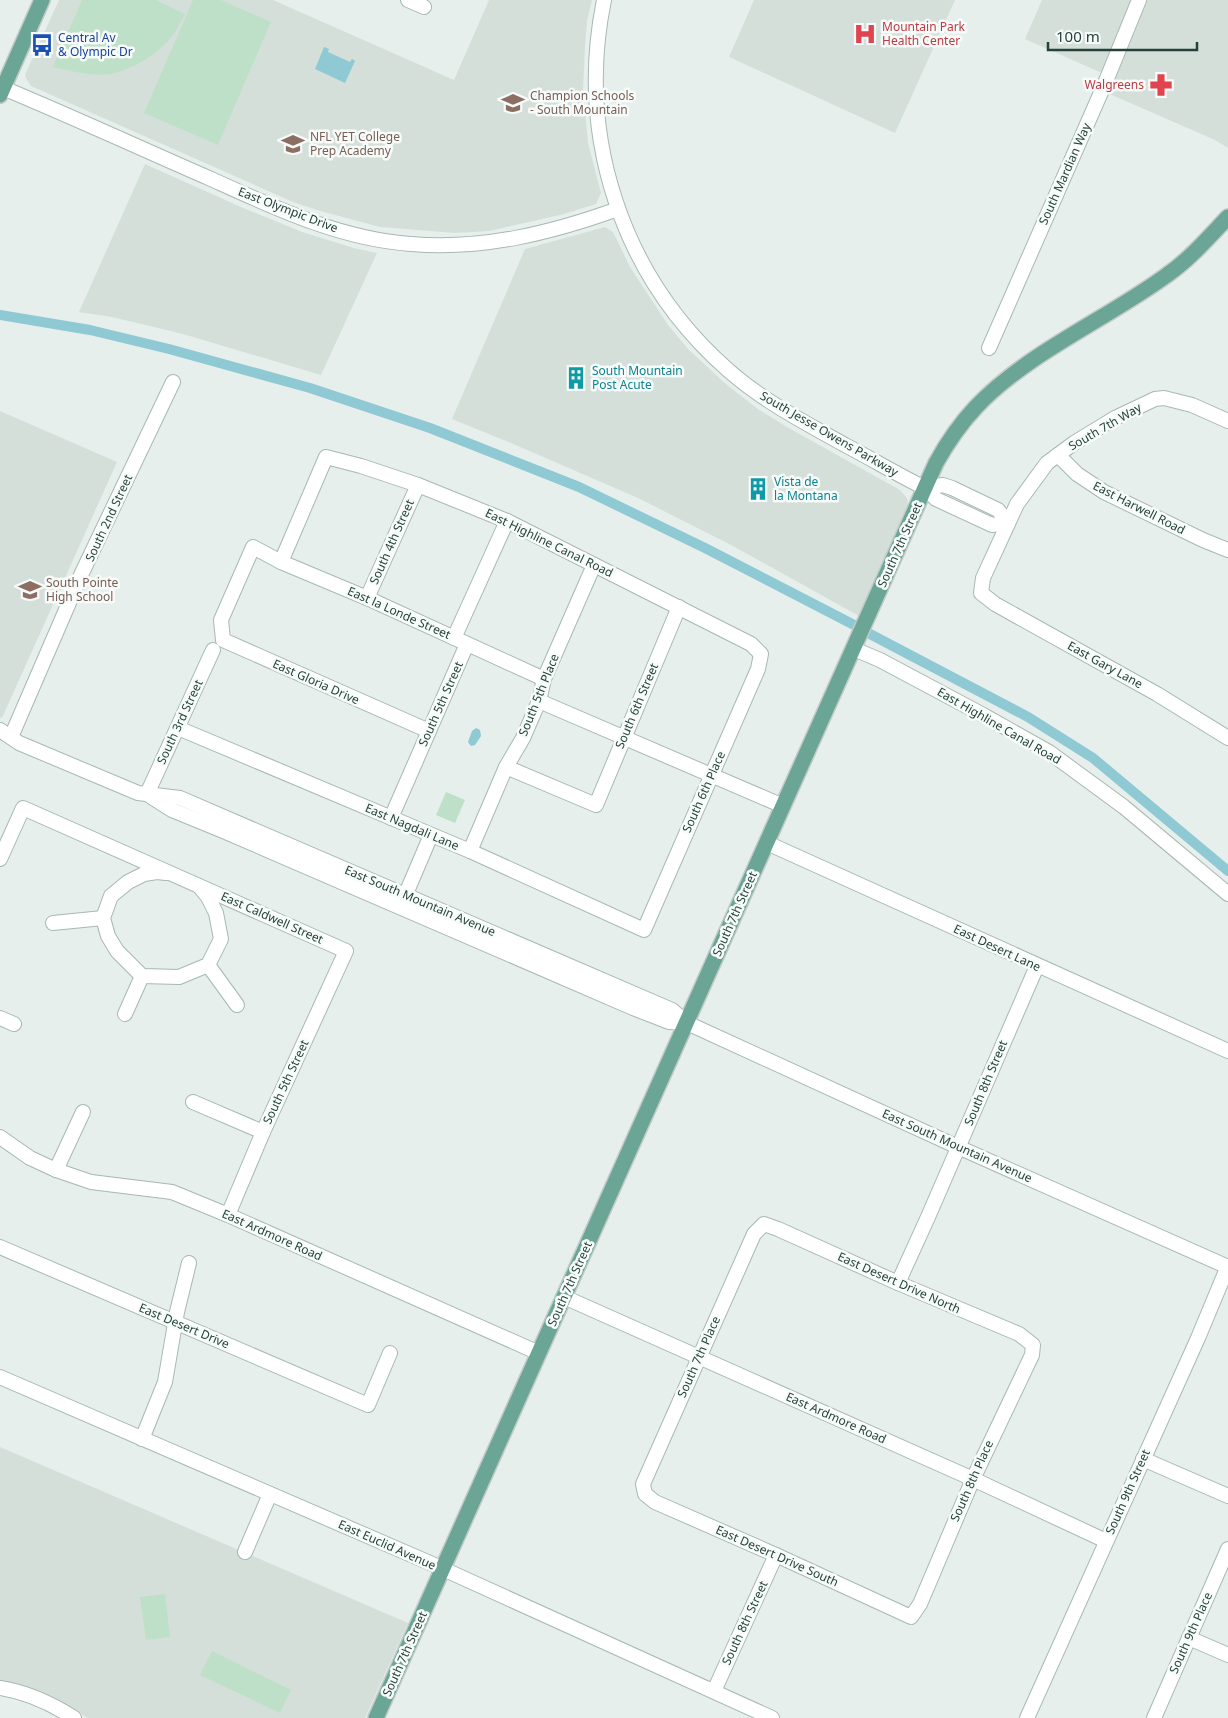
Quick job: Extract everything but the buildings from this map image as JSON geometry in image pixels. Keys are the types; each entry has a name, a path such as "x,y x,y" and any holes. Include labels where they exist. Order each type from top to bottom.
{"main road":[{"path":"2,91 42,0"},
{"name":"South 7th Street","path":"376,1718 936,463 957,429 992,392 1045,353 1168,274 1190,256 1228,217"}],"street":[{"path":"408,0 424,7"},
{"name":"South Jesse Owens Parkway","path":"604,0 596,53 597,104 603,156 618,209 637,254 659,292 683,325 745,384 782,410 925,488 936,499 992,525 1008,523"},
{"name":"South Mardian Way","path":"989,348 1106,81 1139,0"},
{"name":"East Olympic Drive","path":"2,91 290,213 329,228 372,238 411,244 486,243 548,232 618,209"},
{"name":"South 2nd Street","path":"5,734 173,382"},
{"name":"South 7th Way","path":"981,593 983,578 1017,504 1047,464 1074,443 1115,418 1155,399 1164,398 1192,405 1228,420"},
{"name":"East Harwell Road","path":"1058,455 1077,474 1104,492 1203,540 1228,550"},
{"name":"East Highline Canal Road","path":"282,562 326,458 361,466 418,485 507,521 751,644 761,654"},
{"name":"South 4th Street","path":"367,598 418,485"},
{"path":"925,488 943,485 998,510 1008,523"},
{"path":"974,516 980,502"},
{"path":"454,638 507,521"},
{"name":"East la Londe Street","path":"220,620 254,547 282,562 367,598 544,679"},
{"name":"South 5th Place","path":"470,851 506,767 523,738 539,701 544,679 594,565"},
{"name":"East Gary Lane","path":"981,593 995,604 1157,694 1228,738"},
{"name":"South 6th Street","path":"506,767 596,806 680,607"},
{"name":"East Gloria Drive","path":"220,620 223,640 429,731"},
{"name":"South 5th Street","path":"391,818 467,644"},
{"name":"East Highline Canal Road","path":"854,648 880,660 1049,752 1124,808 1228,894"},
{"name":"South 3rd Street","path":"147,794 213,650"},
{"name":"South 6th Place","path":"644,930 758,669 761,654"},
{"path":"539,701 783,806"},
{"name":"East Nagdali Lane","path":"178,728 470,851 644,930"},
{"name":"East South Mountain Avenue","path":"5,734 19,743 138,793 180,798 403,901 672,1010 687,1023 958,1147 1228,1267"},
{"name":"East Caldwell Street","path":"0,859 23,808 346,951"},
{"path":"403,901 431,835"},
{"name":"East Desert Lane","path":"767,843 1228,1051"},
{"name":"East Caldwell Street","path":"102,918 111,896 128,882 144,874 156,872 170,873"},
{"name":"East Caldwell Street","path":"198,886 208,897 216,913 221,939 208,965"},
{"path":"53,923 102,918 108,936 142,976 179,977 208,965 237,1005"},
{"name":"South 5th Street","path":"228,1215 263,1132 346,951"},
{"name":"South 8th Street","path":"898,1283 1037,966"},
{"path":"125,1014 142,976"},
{"path":"0,1018 14,1024"},
{"path":"193,1102 263,1132"},
{"path":"56,1170 83,1112"},
{"name":"East Ardmore Road","path":"0,1137 30,1158 56,1170 91,1182 172,1192 539,1353"},
{"name":"East Desert Drive North","path":"764,1224 778,1228 898,1283 1019,1334 1033,1345"},
{"name":"South 7th Place","path":"645,1494 643,1484 699,1356 754,1234 764,1224"},
{"name":"East Desert Drive","path":"0,1247 368,1405 390,1353"},
{"path":"142,1439 165,1382 175,1323 189,1263"},
{"name":"South 9th Street","path":"1027,1718 1228,1267"},
{"name":"East Ardmore Road","path":"564,1297 699,1356 1106,1541"},
{"name":"South 8th Place","path":"910,1617 920,1604 972,1479 1032,1355 1033,1345"},
{"name":"East Euclid Avenue","path":"0,1377 442,1569 772,1718"},
{"path":"1143,1460 1228,1496"},
{"path":"245,1552 270,1494"},
{"name":"East Desert Drive South","path":"645,1494 655,1502 910,1617"},
{"name":"South 9th Place","path":"1154,1718 1228,1550"},
{"name":"South 8th Street","path":"714,1691 776,1555"},
{"path":"1189,1638 1228,1655"},
{"path":"0,1688 45,1702 74,1718"}],"shaded area":[{"name":"NFL YET College Prep Academy","path":"59,0 273,0 454,80 489,0 592,0 587,21 583,90 588,143 601,193 596,204 564,214 489,231 455,233 380,227 293,202 31,86 25,75"},
{"path":"754,0 955,0 895,133 729,57"},
{"path":"1042,0 1228,0 1228,148 1215,140 1105,92 1111,77 1025,39"},
{"path":"145,164 302,232 377,253 321,375 183,334 112,317 79,312"},
{"path":"605,227 613,232 630,267 668,325 688,349 727,385 758,409 900,490 907,498 908,507 859,616 733,546 638,498 452,419 525,249"},
{"name":"South Pointe High School","path":"0,411 117,462 2,718 0,717"},
{"path":"0,1447 408,1623 365,1718 88,1718 52,1697 28,1687 0,1680"}],"green space":[{"path":"82,0 156,0 185,14 173,35 161,48 146,59 120,72 97,75 53,67"},
{"path":"193,0 221,0 271,22 218,145 144,113"},
{"path":"446,792 465,800 455,823 436,815"},
{"path":"165,1594 170,1637 146,1640 140,1597"},
{"path":"212,1651 291,1690 280,1713 200,1675"}],"water":[{"path":"324,47 329,49 328,52 350,62 352,59 355,61 345,83 315,69"},
{"path":"476,728 480,730 481,736 475,745 471,746 468,742 472,731"}],"waterway":[{"path":"0,315 90,330 169,349 310,388 430,428 579,487 705,548 858,627"},
{"path":"870,634 1028,717 1093,758 1228,871"}],"place":[{"name":"Mountain Park Health Center","path":"865,34"},
{"name":"Central Av & Olympic Dr","path":"42,45"},
{"name":"Walgreens","path":"1161,85"},
{"name":"Champion Schools - South Mountain","path":"513,103"},
{"name":"NFL YET College Prep Academy","path":"293,144"},
{"name":"South Mountain Post Acute","path":"576,378"},
{"name":"Vista de la Montana","path":"758,489"},
{"name":"South Pointe High School","path":"30,590"}]}
